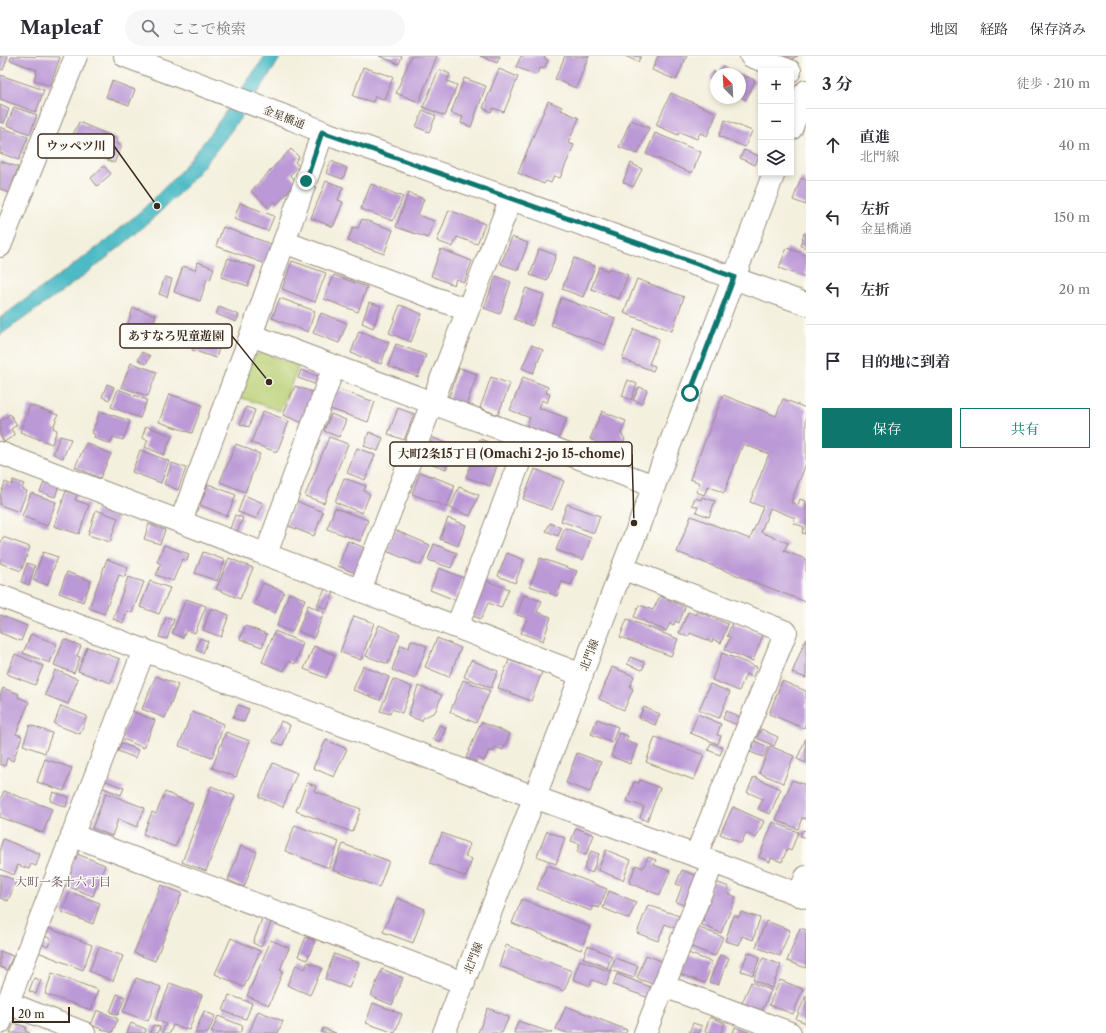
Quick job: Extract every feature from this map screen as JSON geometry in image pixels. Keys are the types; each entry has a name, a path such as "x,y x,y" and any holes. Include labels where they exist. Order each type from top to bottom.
{"street":[{"path":"0,246 76,56"},
{"name":"金星橋通","path":"125,56 292,119 322,132 734,277 806,304"},
{"path":"751,56 782,68"},
{"path":"794,72 806,77"},
{"path":"794,121 806,91"},
{"path":"181,521 251,335 322,132"},
{"name":"北門線","path":"444,1033 773,176"},
{"path":"360,590 510,198"},
{"path":"284,242 467,310"},
{"path":"251,335 654,486"},
{"path":"266,554 334,366"},
{"path":"457,627 528,439"},
{"path":"0,453 582,675"},
{"path":"622,568 786,632 705,858 664,986 645,1033"},
{"path":"0,596 534,797 705,858 804,890"},
{"path":"0,1023 144,650"},
{"path":"72,835 464,983"},
{"path":"664,986 790,1033"},
{"path":"8,1003 84,1033"}],"green space":[{"path":"262,352 299,366 280,411 239,397 254,356"}],"water":[{"path":"265,56 281,56 230,132 187,185 144,227 104,260 0,335 0,318 106,241 143,209 178,174 207,138"}],"building":[{"path":"0,56 8,56 3,70 0,69"},
{"path":"12,56 60,57 50,86 34,80 37,70 10,60"},
{"path":"379,56 402,56 399,64"},
{"path":"411,56 437,56 419,102 396,93"},
{"path":"480,56 500,56 497,63"},
{"path":"521,56 545,56 544,58 548,60 544,69 540,68 536,75 516,67"},
{"path":"565,56 589,56 576,88 555,79"},
{"path":"625,56 641,56 638,62"},
{"path":"658,56 687,56 676,80 652,70"},
{"path":"779,56 798,56 789,60"},
{"path":"363,67 393,77 385,100 375,96 373,102 353,96"},
{"path":"439,69 450,74 447,81 457,85 445,116 423,107"},
{"path":"499,69 518,77 504,112 493,108 491,112 483,108"},
{"path":"0,75 44,90 36,112 0,99"},
{"path":"746,76 755,80 746,100"},
{"path":"464,78 486,86 471,127 461,123 463,117 451,113"},
{"path":"112,81 135,90 129,105 106,97"},
{"path":"671,93 717,113 707,136 700,133 697,139 680,132 678,135 656,125"},
{"path":"548,101 562,107 561,110 579,118 568,143 574,145 560,178 554,176 551,183 546,181 544,184 518,173"},
{"path":"0,105 9,109 4,123 0,122"},
{"path":"14,107 37,115 30,134 7,125"},
{"path":"423,110 436,116 429,132 416,127"},
{"path":"631,120 649,128 638,154 619,147"},
{"path":"725,120 752,131 745,147 719,136"},
{"path":"79,122 118,139 116,143 122,146 114,163 87,150 85,155 67,147"},
{"path":"0,127 28,137 19,160 0,153"},
{"path":"655,133 701,152 692,173 646,154"},
{"path":"291,149 299,157 295,162 299,166 290,175 297,182 277,204 274,201 269,208 251,191"},
{"path":"744,150 758,156 755,165 740,158"},
{"path":"0,161 18,167 9,193 0,189"},
{"path":"331,161 347,168 343,179 326,173"},
{"path":"631,163 642,169 633,187 623,182"},
{"path":"104,166 111,174 97,186 91,178"},
{"path":"801,178 806,180 806,205 793,200"},
{"path":"326,181 343,187 338,200 343,202 333,227 311,218"},
{"path":"371,184 403,197 393,221 361,209"},
{"path":"408,193 424,199 418,215 434,221 428,238 396,227"},
{"path":"240,203 274,216 268,231 234,219"},
{"path":"449,210 485,224 477,244 457,237 453,247 437,241"},
{"path":"362,219 393,230 384,254 348,241 353,227 358,228"},
{"path":"223,227 274,245 266,264 216,246"},
{"path":"804,233 806,234 806,248 800,246"},
{"path":"512,237 528,243 518,270 501,264"},
{"path":"787,248 806,255 806,278 779,268"},
{"path":"441,249 472,261 464,282 456,279 454,285 431,276"},
{"path":"539,249 556,255 547,281 530,275"},
{"path":"228,258 255,267 248,286 221,277"},
{"path":"574,258 595,266 583,297 562,289"},
{"path":"292,261 326,273 315,302 282,289"},
{"path":"198,262 214,268 210,280 207,279 200,301 174,292 183,266 195,270"},
{"path":"599,267 608,271 609,268 628,275 619,299 591,289"},
{"path":"334,275 367,287 358,312 324,299"},
{"path":"496,276 511,282 500,314 484,308"},
{"path":"165,277 172,279 167,297 159,294"},
{"path":"637,279 684,297 672,331 624,313"},
{"path":"526,288 544,295 532,326 514,319"},
{"path":"280,298 315,311 308,332 272,318"},
{"path":"561,298 615,318 605,345 551,325"},
{"path":"369,302 381,306 373,328 362,323"},
{"path":"400,305 422,314 411,342 389,333"},
{"path":"219,307 239,315 236,322 216,314"},
{"path":"133,308 156,315 148,339 125,332"},
{"path":"321,313 347,323 339,343 313,333"},
{"path":"634,329 659,339 649,364 655,366 653,371 622,359"},
{"path":"199,330 222,339 216,358 192,350"},
{"path":"359,331 389,342 381,364 351,353"},
{"path":"396,344 426,355 418,377 388,366"},
{"path":"532,345 543,350 533,373 522,368"},
{"path":"142,352 150,356 146,364 138,360"},
{"path":"131,363 157,372 148,396 121,387"},
{"path":"459,368 477,374 466,406 448,400"},
{"path":"301,370 320,377 317,385 298,378"},
{"path":"491,377 510,384 498,415 480,408"},
{"path":"523,377 548,387 546,393 550,394 547,403 542,400 539,408 567,418 558,440 526,427 530,418 510,410"},
{"path":"628,380 637,384 631,400 622,396"},
{"path":"107,384 114,387 109,400 102,397"},
{"path":"295,386 315,393 303,423 283,415"},
{"path":"639,387 647,390 642,403 633,400"},
{"path":"118,389 147,400 140,418 111,407"},
{"path":"337,389 375,402 368,422 330,409"},
{"path":"169,394 202,405 192,433 159,422"},
{"path":"723,395 776,416 783,399 806,408 806,464 791,502 798,505 800,499 806,501 806,534 802,533 804,527 793,523 795,518 770,508 761,532 788,543 784,551 806,559 806,602 677,552 691,516 750,539 763,507 750,502 769,454 743,444 724,493 708,486 704,495 696,492 700,483 690,479"},
{"path":"30,405 58,415 53,428 57,430 52,444 20,432"},
{"path":"246,407 255,410 249,427 240,424"},
{"path":"398,408 414,414 404,440 388,434"},
{"path":"100,411 130,421 123,440 113,437 110,444 94,438 95,434 92,433"},
{"path":"263,411 289,421 277,452 251,443"},
{"path":"602,411 626,421 621,433 625,439 623,445 615,442 612,449 590,439"},
{"path":"10,414 17,425 11,429 15,435 4,442 0,435 0,421"},
{"path":"331,414 346,420 339,437 324,431"},
{"path":"146,426 172,436 164,455 145,447 148,440 142,438"},
{"path":"369,432 383,438 378,451 364,446"},
{"path":"60,436 71,439 63,458 53,454"},
{"path":"329,437 348,444 324,503 305,496"},
{"path":"433,438 454,446 446,469 424,461"},
{"path":"480,439 490,443 487,452 500,457 490,486 466,477"},
{"path":"86,443 111,454 100,478 75,467"},
{"path":"236,444 260,454 245,492 220,482"},
{"path":"357,448 375,455 365,480 347,473"},
{"path":"140,450 169,461 161,483 132,472"},
{"path":"172,463 186,468 178,490 164,484"},
{"path":"535,469 564,481 552,510 523,499"},
{"path":"420,472 455,485 447,507 412,494"},
{"path":"344,478 366,486 364,491 370,494 362,513 335,502"},
{"path":"13,480 24,484 22,489 27,491 19,512 0,505 0,496 5,482 12,485"},
{"path":"45,480 59,485 55,497 40,492"},
{"path":"208,484 236,495 227,516 200,505"},
{"path":"459,487 479,495 470,516 450,508"},
{"path":"66,491 77,495 75,500 89,505 79,534 54,526"},
{"path":"31,493 56,502 47,526 22,516"},
{"path":"244,495 263,503 257,519 238,512"},
{"path":"702,497 715,501 709,517 696,512 698,507 692,505 695,498 701,500"},
{"path":"296,501 323,512 314,536 286,525"},
{"path":"567,504 600,516 594,533 561,521"},
{"path":"335,508 368,520 360,541 327,529"},
{"path":"96,510 118,518 110,542 88,535"},
{"path":"235,515 243,518 237,532 230,529"},
{"path":"448,518 466,525 458,546 440,539"},
{"path":"550,523 561,528 558,536 546,531"},
{"path":"149,524 165,530 160,544 144,539"},
{"path":"565,528 591,538 583,560 556,550"},
{"path":"395,530 430,545 421,565 386,551"},
{"path":"3,537 30,547 21,571 0,563 0,545"},
{"path":"348,541 370,550 360,575 338,566"},
{"path":"434,544 457,553 451,568 428,560"},
{"path":"164,545 189,554 187,561 182,559 173,581 156,575 161,564 157,562"},
{"path":"43,552 58,557 47,585 33,580"},
{"path":"203,552 225,560 217,581 195,573"},
{"path":"507,553 524,560 515,583 498,576"},
{"path":"229,558 253,568 240,599 216,589"},
{"path":"540,558 577,571 571,585 562,582 557,596 530,586"},
{"path":"107,559 128,567 125,577 119,575 104,614 89,608"},
{"path":"27,563 35,566 29,585 21,582"},
{"path":"439,568 464,578 455,600 430,590"},
{"path":"67,572 91,581 83,602 59,593"},
{"path":"128,577 144,582 132,613 127,611 123,623 113,619"},
{"path":"481,579 509,589 501,608 488,603 481,619 467,614"},
{"path":"150,581 170,588 159,614 140,607"},
{"path":"263,583 284,592 275,613 254,604"},
{"path":"325,589 334,592 327,609 317,605"},
{"path":"289,593 305,599 292,632 277,626"},
{"path":"524,595 542,601 537,612 551,617 543,641 521,633 527,618 517,615"},
{"path":"660,596 685,607 679,623 675,621 674,625 670,623 666,631 634,617 639,605 653,610"},
{"path":"186,599 206,606 195,633 186,630 183,638 172,633"},
{"path":"308,605 324,612 314,638 298,631"},
{"path":"211,608 229,615 221,637 203,630"},
{"path":"697,611 728,624 721,643 713,639 712,642 690,633 688,637 679,633 688,612 696,615"},
{"path":"0,615 27,626 21,641 0,633"},
{"path":"354,616 374,623 361,660 340,652"},
{"path":"166,617 174,619 167,639 159,637"},
{"path":"627,619 678,639 671,656 620,637"},
{"path":"732,623 763,635 753,661 725,650 730,637 727,636"},
{"path":"379,625 400,634 388,664 366,656"},
{"path":"245,626 267,634 262,647 240,639"},
{"path":"275,631 303,643 295,664 288,661 284,671 262,662"},
{"path":"31,634 57,644 50,663 23,653"},
{"path":"200,638 208,641 203,653 196,650"},
{"path":"437,638 461,648 449,677 425,667"},
{"path":"806,638 806,678 792,673"},
{"path":"64,639 81,646 77,656 80,657 74,673 54,665"},
{"path":"411,640 427,646 415,679 392,670 401,645 409,648"},
{"path":"314,646 335,655 326,678 304,669"},
{"path":"87,647 120,659 111,683 78,671"},
{"path":"722,653 757,667 753,677 746,674 739,691 712,680"},
{"path":"15,654 43,666 35,685 7,674"},
{"path":"630,657 645,663 642,670 627,664"},
{"path":"471,660 498,671 491,688 464,677"},
{"path":"509,660 542,672 531,701 498,688"},
{"path":"363,666 389,677 380,700 353,690"},
{"path":"612,667 634,676 630,687 633,689 624,710 599,699"},
{"path":"55,670 78,679 68,704 45,695"},
{"path":"156,676 178,685 165,718 142,709"},
{"path":"393,679 412,687 402,713 392,709 390,714 380,711"},
{"path":"463,680 490,691 476,723 450,712"},
{"path":"782,681 806,691 806,722 804,728 769,714"},
{"path":"710,684 730,692 719,718 699,710"},
{"path":"418,686 442,695 435,712 423,718 422,721 408,716"},
{"path":"3,688 19,694 18,697 29,702 16,734 22,736 13,761 7,758 5,766 0,764 0,696"},
{"path":"238,705 249,709 244,722 233,718"},
{"path":"61,706 87,716 80,734 54,724"},
{"path":"644,707 660,714 655,725 639,718"},
{"path":"132,711 155,720 144,748 121,738"},
{"path":"726,711 740,717 737,725 723,719"},
{"path":"192,712 224,724 212,758 179,746"},
{"path":"698,714 721,724 717,735 721,736 718,744 690,733"},
{"path":"597,719 618,727 612,743 591,734"},
{"path":"281,721 290,725 283,745 273,742"},
{"path":"481,722 510,734 503,750 495,747 493,752 489,750 484,761 478,758 476,762 466,758"},
{"path":"30,725 52,733 45,753 23,745"},
{"path":"439,725 446,728 440,742 433,739"},
{"path":"761,729 778,737 774,746 757,738"},
{"path":"226,732 250,741 236,777 212,768"},
{"path":"619,733 628,736 626,741 637,745 630,764 611,756"},
{"path":"655,737 704,755 694,780 646,762"},
{"path":"806,738 806,763 797,759"},
{"path":"326,740 347,749 334,777 313,768"},
{"path":"755,741 768,747 763,757 750,752"},
{"path":"121,743 138,750 135,758 118,751"},
{"path":"711,743 723,748 720,755 708,750"},
{"path":"770,746 794,756 783,783 759,773"},
{"path":"577,753 601,762 590,792 566,783"},
{"path":"45,759 72,768 64,791 37,782"},
{"path":"273,763 297,773 283,807 259,797"},
{"path":"754,777 781,789 770,814 758,809 763,799 747,792"},
{"path":"104,780 124,788 121,795 101,787"},
{"path":"640,780 660,788 647,821 640,818 644,807 627,801 634,782 639,783"},
{"path":"792,780 806,785 806,819 802,818 798,829 776,820"},
{"path":"307,783 316,786 314,791 361,809 352,832 296,811"},
{"path":"211,786 235,796 206,871 182,862"},
{"path":"4,791 52,809 43,833 0,817 0,800"},
{"path":"53,792 69,797 66,807 50,801"},
{"path":"165,792 193,804 175,847 143,834 152,812 156,814"},
{"path":"106,793 145,808 137,827 118,819 112,836 92,828"},
{"path":"733,807 764,821 756,838 746,833 741,843 720,834"},
{"path":"773,822 798,832 791,851 787,849 782,862 771,858 770,862 759,857"},
{"path":"295,825 339,842 329,868 285,851"},
{"path":"576,828 594,835 586,855 577,852 580,844 571,841"},
{"path":"803,830 806,831 806,838 800,836"},
{"path":"547,831 565,838 556,864 537,856"},
{"path":"442,833 470,844 465,857 472,859 466,877 430,863"},
{"path":"3,839 40,854 36,866 31,864 29,869 18,865 14,875 0,869 0,848"},
{"path":"343,844 389,861 379,887 333,870"},
{"path":"241,846 257,852 244,887 228,880"},
{"path":"606,850 631,860 623,880 598,870"},
{"path":"591,851 599,854 592,873 584,869"},
{"path":"77,854 105,865 93,896 64,885"},
{"path":"648,857 656,860 654,865 670,871 660,895 629,883 636,865 643,868"},
{"path":"547,865 607,889 599,908 593,906 591,911 537,889"},
{"path":"682,870 697,876 686,906 676,902 682,886 676,884"},
{"path":"0,874 16,881 8,901 0,898"},
{"path":"713,881 729,887 727,893 736,897 721,933 702,925 704,920 698,917"},
{"path":"161,885 182,893 155,961 134,953"},
{"path":"609,891 636,902 629,919 603,908"},
{"path":"70,892 100,903 93,924 62,912"},
{"path":"397,898 425,909 413,943 383,932"},
{"path":"522,899 590,927 581,950 512,923"},
{"path":"648,905 679,916 675,928 665,924 658,941 637,933"},
{"path":"741,912 760,918 753,940 742,936 739,945 725,941 734,915 739,917"},
{"path":"262,919 271,922 261,947 253,943"},
{"path":"766,921 790,930 780,956 756,947"},
{"path":"697,927 723,937 715,956 689,946"},
{"path":"48,928 92,945 83,970 38,952 42,944 48,947 51,939 45,936"},
{"path":"800,928 806,930 806,968 787,961"},
{"path":"306,937 315,941 307,960 298,956"},
{"path":"231,938 260,951 244,987 215,974"},
{"path":"271,940 289,948 280,970 283,971 269,1005 247,996"},
{"path":"506,945 572,971 564,991 499,966"},
{"path":"588,946 612,956 607,968 583,958"},
{"path":"99,947 123,956 113,981 89,971"},
{"path":"0,951 13,956 7,970 0,967"},
{"path":"748,952 760,957 753,975 741,971"},
{"path":"688,953 712,962 705,983 680,974"},
{"path":"334,954 359,963 349,988 325,979"},
{"path":"646,955 664,962 655,985 637,978"},
{"path":"720,955 729,958 718,985 709,982"},
{"path":"615,958 638,966 634,978 610,970"},
{"path":"763,958 781,965 772,988 753,980"},
{"path":"580,960 611,972 606,985 592,980 590,986 573,979"},
{"path":"308,962 322,968 310,995 287,985 296,965 305,969"},
{"path":"382,969 403,978 392,1005 371,996"},
{"path":"52,973 98,990 91,1010 45,994"},
{"path":"617,974 653,988 649,998 613,985"},
{"path":"34,978 41,980 36,994 29,991"},
{"path":"136,978 161,987 148,1021 123,1012"},
{"path":"780,980 803,989 793,1014 769,1005"},
{"path":"751,982 771,990 761,1013 741,1005"},
{"path":"170,983 202,995 189,1030 173,1025 170,1033 162,1033 166,1024 156,1020"},
{"path":"117,994 125,997 118,1015 110,1012"},
{"path":"229,995 252,1003 246,1019 223,1011"},
{"path":"806,995 806,1023 796,1019"},
{"path":"373,1003 402,1014 395,1033 366,1023"},
{"path":"566,1006 627,1030 626,1033 567,1033 556,1029"},
{"path":"488,1008 509,1017 502,1033 478,1033"},
{"path":"97,1010 118,1019 112,1033 91,1025"},
{"path":"204,1011 215,1016 208,1033 195,1033"},
{"path":"258,1011 283,1021 278,1033 249,1033"},
{"path":"218,1016 243,1026 240,1033 211,1033"},
{"path":"710,1017 725,1023 721,1033 709,1033 705,1031"},
{"path":"518,1021 552,1033 514,1033"},
{"path":"14,1023 26,1027 25,1031 30,1033 10,1033"},
{"path":"131,1023 146,1029 145,1033 127,1033"},
{"path":"693,1023 702,1026 699,1033 689,1033"},
{"path":"153,1025 160,1027 158,1033 150,1033"},
{"path":"735,1027 751,1033 733,1033"},
{"path":"323,1028 336,1033 321,1033"}],"place":[{"name":"ウッペツ川","path":"157,206"},
{"name":"あすなろ児童遊園","path":"269,382"},
{"name":"大町2条15丁目 (Omachi 2-jo 15-chome)","path":"634,523"}],"district":[{"name":"大町一条十六丁目","path":"63,882"}],"route":[{"path":"306,181 322,132 734,277 690,393"}]}
